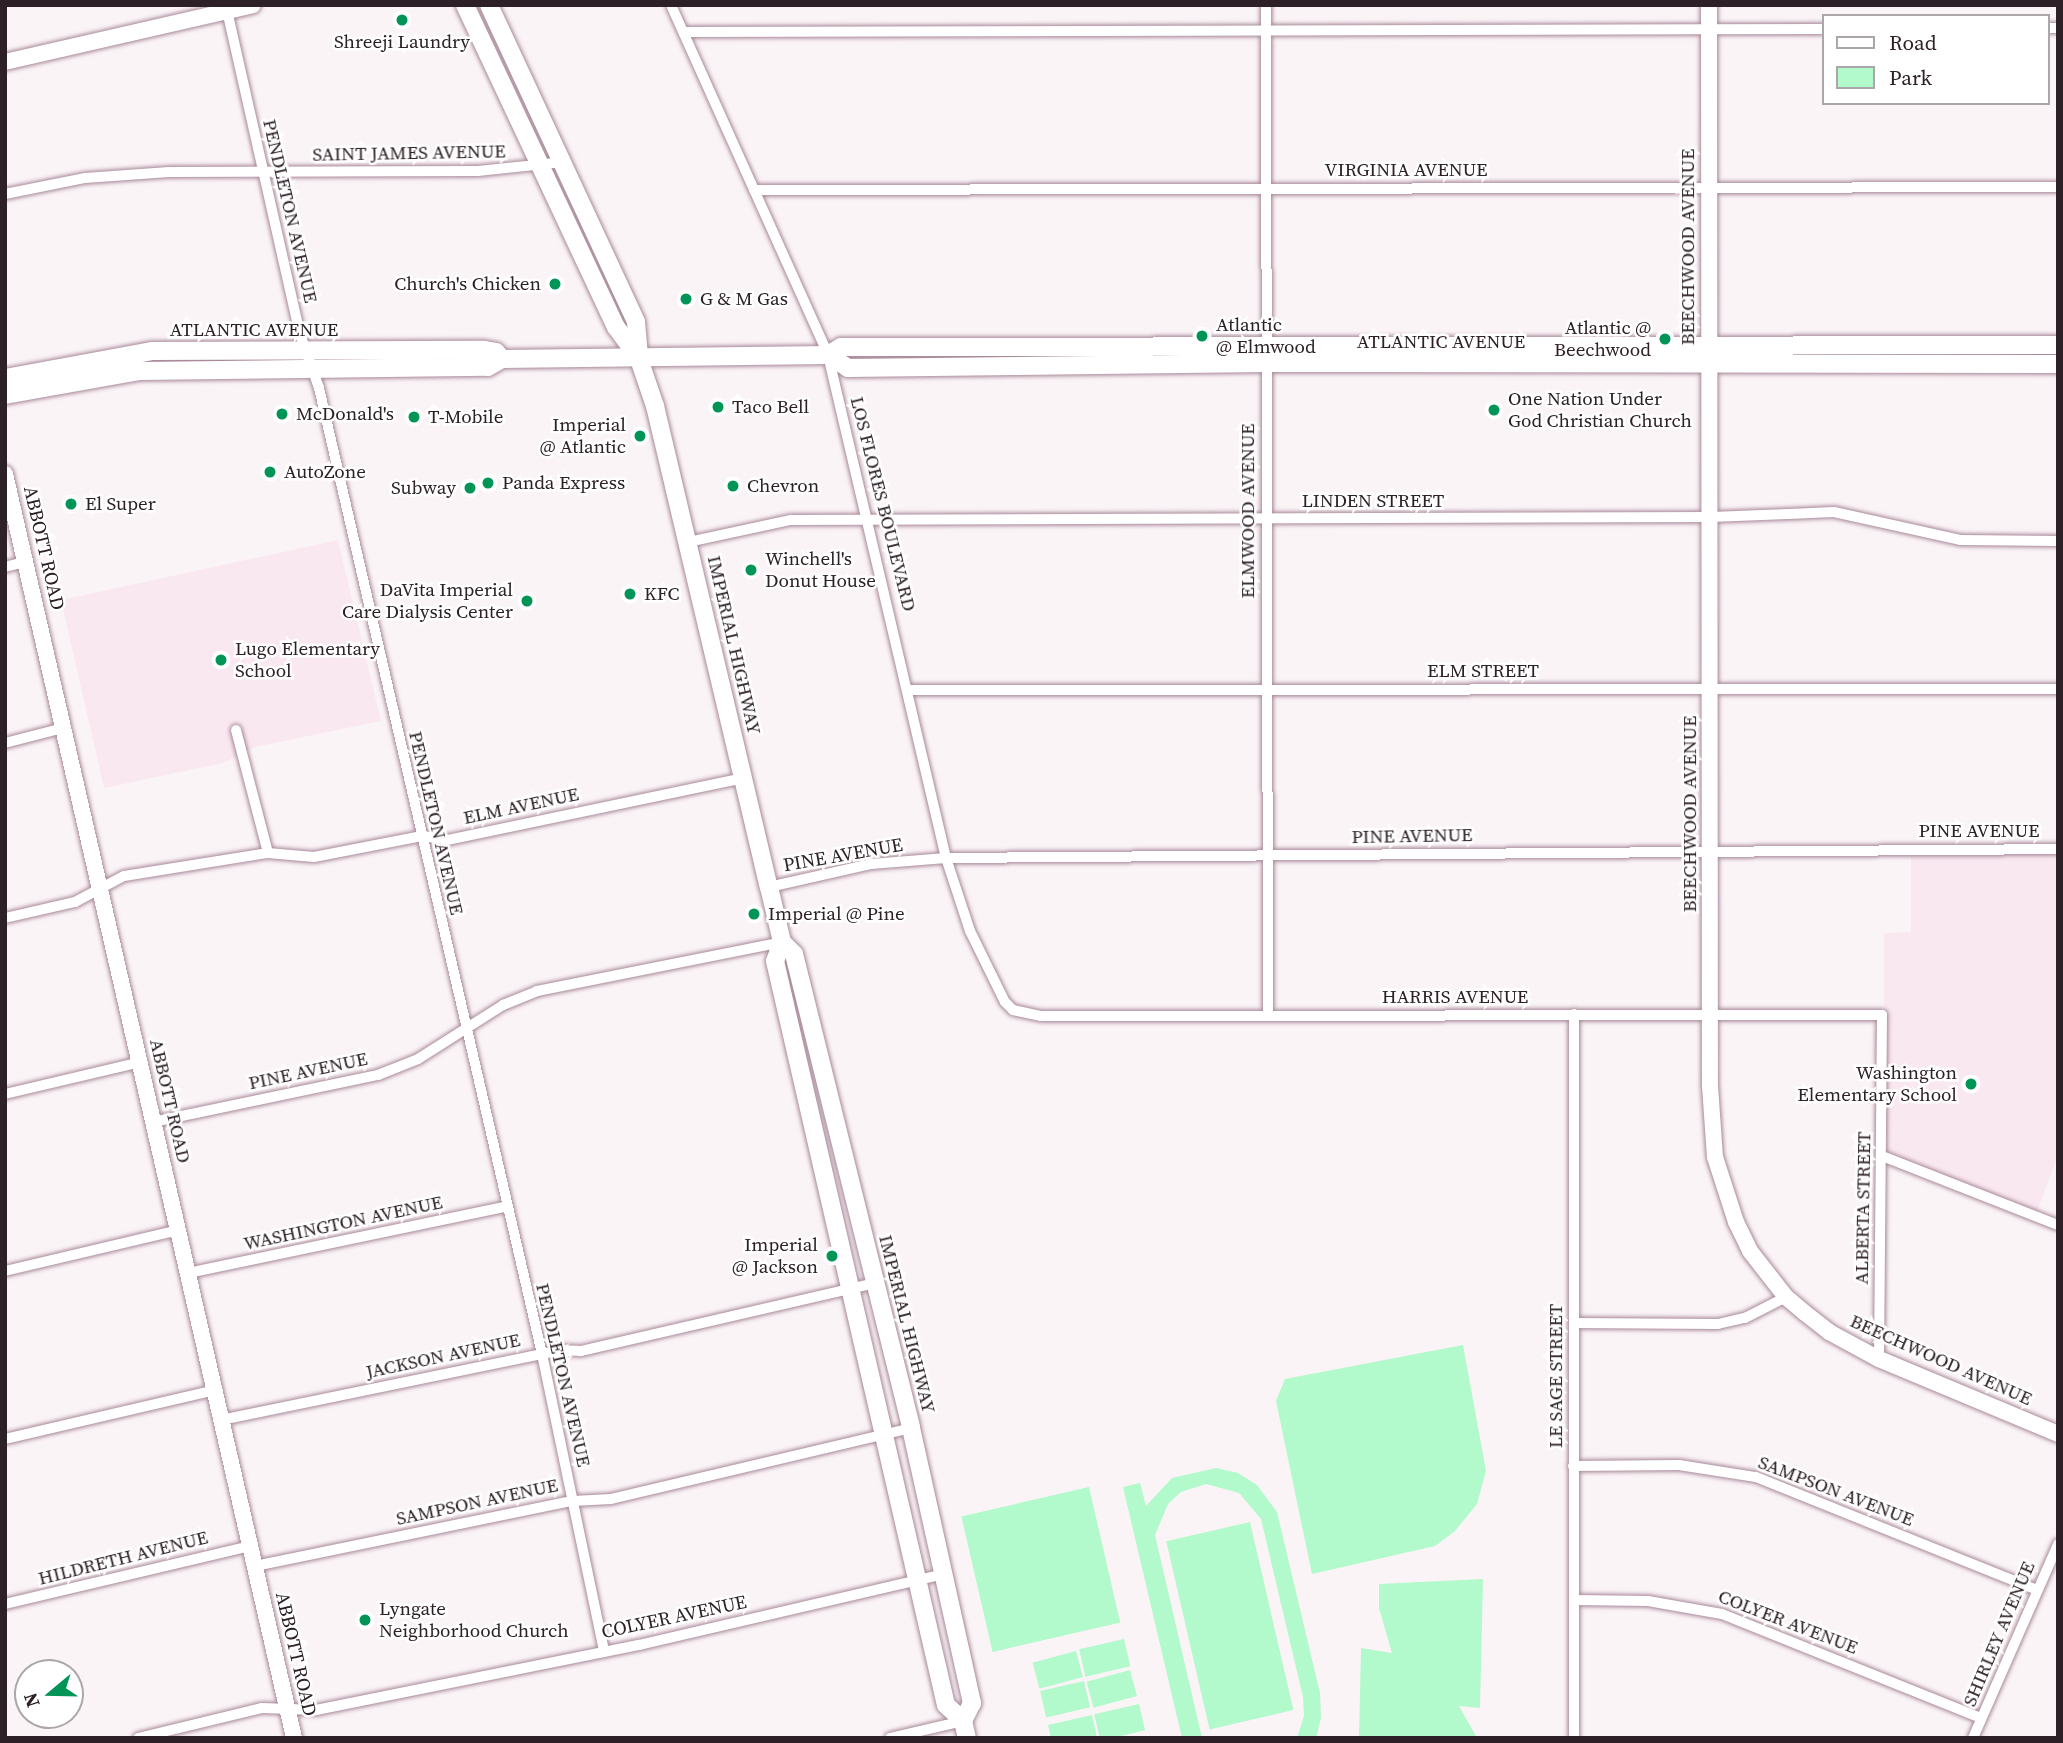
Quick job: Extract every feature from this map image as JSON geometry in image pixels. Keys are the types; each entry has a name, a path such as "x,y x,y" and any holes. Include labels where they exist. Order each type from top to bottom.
{"main road":[{"name":"IMPERIAL HIGHWAY","path":"465,5 616,327 639,359"},
{"name":"IMPERIAL HIGHWAY","path":"489,5 636,322 639,359 655,406 782,942 794,954 911,1429 972,1703 965,1730"},
{"name":"ATLANTIC AVENUE","path":"1709,355 2058,345"},
{"name":"ATLANTIC AVENUE","path":"5,378 100,357 152,351 310,361"},
{"name":"ATLANTIC AVENUE","path":"5,395 140,371 484,351 496,352 502,359 828,355 848,368 1266,354 1709,355 2058,364"},
{"name":"IMPERIAL HIGHWAY","path":"782,942 775,961 946,1705 965,1730"}],"street":[{"path":"5,62 226,8 253,5"},
{"name":"LOS FLORES BOULEVARD","path":"671,5 828,355 869,519 946,858 970,931 999,992 1013,1010 1028,1015"},
{"name":"ELMWOOD AVENUE","path":"1266,5 1268,1016"},
{"name":"BEECHWOOD AVENUE","path":"1709,5 1711,1125 1721,1178 1751,1251 1786,1297 1829,1332 1879,1359 2058,1434"},
{"name":"PENDLETON AVENUE","path":"226,8 422,836 505,1207 542,1353 604,1650"},
{"path":"684,32 1822,29"},
{"name":"SAINT JAMES AVENUE","path":"5,194 85,178 169,172 263,173 540,167 563,162"},
{"name":"VIRGINIA AVENUE","path":"754,190 2058,187"},
{"name":"ABBOTT ROAD","path":"5,474 294,1738"},
{"name":"LINDEN STREET","path":"688,542 790,520 1711,517 1834,512 1961,540 2058,541"},
{"path":"5,567 25,562"},
{"name":"ELM STREET","path":"909,690 1712,687 2058,689"},
{"path":"5,743 63,728"},
{"path":"236,730 268,853"},
{"name":"ELM AVENUE","path":"5,918 75,902 124,876 268,853 314,857 422,836 447,839 744,778"},
{"name":"PINE AVENUE","path":"769,887 872,864 946,858 2058,849"},
{"name":"PINE AVENUE","path":"153,1122 378,1075 418,1059 503,1005 537,990 782,942"},
{"name":"LE SAGE STREET","path":"1574,1014 1574,1738"},
{"name":"HARRIS AVENUE","path":"1028,1015 1882,1015"},
{"name":"ALBERTA STREET","path":"1879,1359 1882,1015"},
{"path":"5,1094 140,1062"},
{"path":"1882,1156 2058,1225"},
{"name":"WASHINGTON AVENUE","path":"188,1273 505,1207"},
{"path":"5,1271 178,1230"},
{"name":"JACKSON AVENUE","path":"221,1420 542,1353 581,1351 875,1283"},
{"path":"1574,1323 1718,1324 1745,1318 1786,1297"},
{"path":"5,1439 215,1390"},
{"name":"SAMPSON AVENUE","path":"255,1566 573,1501 611,1499 884,1432 911,1429"},
{"name":"SAMPSON AVENUE","path":"1573,1466 1679,1465 1745,1474 2035,1589"},
{"name":"SHIRLEY AVENUE","path":"1973,1738 2035,1589 2058,1544"},
{"name":"HILDRETH AVENUE","path":"5,1604 250,1546"},
{"name":"COLYER AVENUE","path":"138,1738 262,1708 316,1710 604,1650 943,1574"},
{"name":"COLYER AVENUE","path":"1574,1601 1648,1601 1722,1614 1981,1718"},
{"path":"890,1738 965,1730"}],"shaded area":[{"name":"Lugo Elementary School","path":"338,540 381,721 255,747 223,763 104,788 61,600"},
{"name":"Washington Elementary School","path":"2058,851 2058,1155 2036,1214 1884,1154 1884,933 1911,932 1911,852"}],"green space":[{"path":"1463,1345 1486,1471 1477,1504 1455,1531 1435,1546 1312,1574 1276,1401 1285,1379"},
{"path":"1216,1468 1238,1473 1257,1485 1277,1512 1320,1693 1321,1718 1316,1738 1297,1738 1304,1716 1303,1697 1261,1519 1239,1493 1206,1484 1181,1492 1168,1504 1155,1535 1202,1738 1182,1738 1123,1487 1140,1483 1146,1506 1172,1478"},
{"path":"1089,1487 1120,1622 993,1652 961,1516"},
{"path":"1250,1522 1293,1710 1210,1729 1166,1541"},
{"path":"1483,1579 1480,1708 1459,1706 1477,1738 1359,1738 1361,1648 1392,1653 1379,1608 1379,1584"},
{"path":"1124,1639 1130,1666 1085,1677 1079,1649"},
{"path":"1076,1651 1083,1677 1040,1689 1033,1663"},
{"path":"1130,1670 1137,1696 1094,1708 1087,1682"},
{"path":"1084,1681 1090,1707 1046,1717 1040,1691"},
{"path":"1139,1704 1145,1730 1100,1738 1094,1714"},
{"path":"1092,1715 1097,1738 1051,1738 1048,1725"}],"place":[{"name":"Shreeji Laundry","path":"402,20"},
{"name":"Church's Chicken","path":"555,284"},
{"name":"G & M Gas","path":"686,299"},
{"name":"Atlantic @ Elmwood","path":"1202,336"},
{"name":"Atlantic @ Beechwood","path":"1665,339"},
{"name":"Taco Bell","path":"718,407"},
{"name":"One Nation Under God Christian Church","path":"1494,410"},
{"name":"McDonald's","path":"282,414"},
{"name":"T-Mobile","path":"414,417"},
{"name":"Imperial @ Atlantic","path":"640,436"},
{"name":"AutoZone","path":"270,472"},
{"name":"Panda Express","path":"488,483"},
{"name":"Chevron","path":"733,486"},
{"name":"Subway","path":"470,488"},
{"name":"El Super","path":"71,504"},
{"name":"Winchell's Donut House","path":"751,570"},
{"name":"KFC","path":"630,594"},
{"name":"DaVita Imperial Care Dialysis Center","path":"527,601"},
{"name":"Lugo Elementary School","path":"221,660"},
{"name":"Imperial @ Pine","path":"754,914"},
{"name":"Washington Elementary School","path":"1971,1084"},
{"name":"Imperial @ Jackson","path":"832,1256"},
{"name":"Lyngate Neighborhood Church","path":"365,1620"}]}
